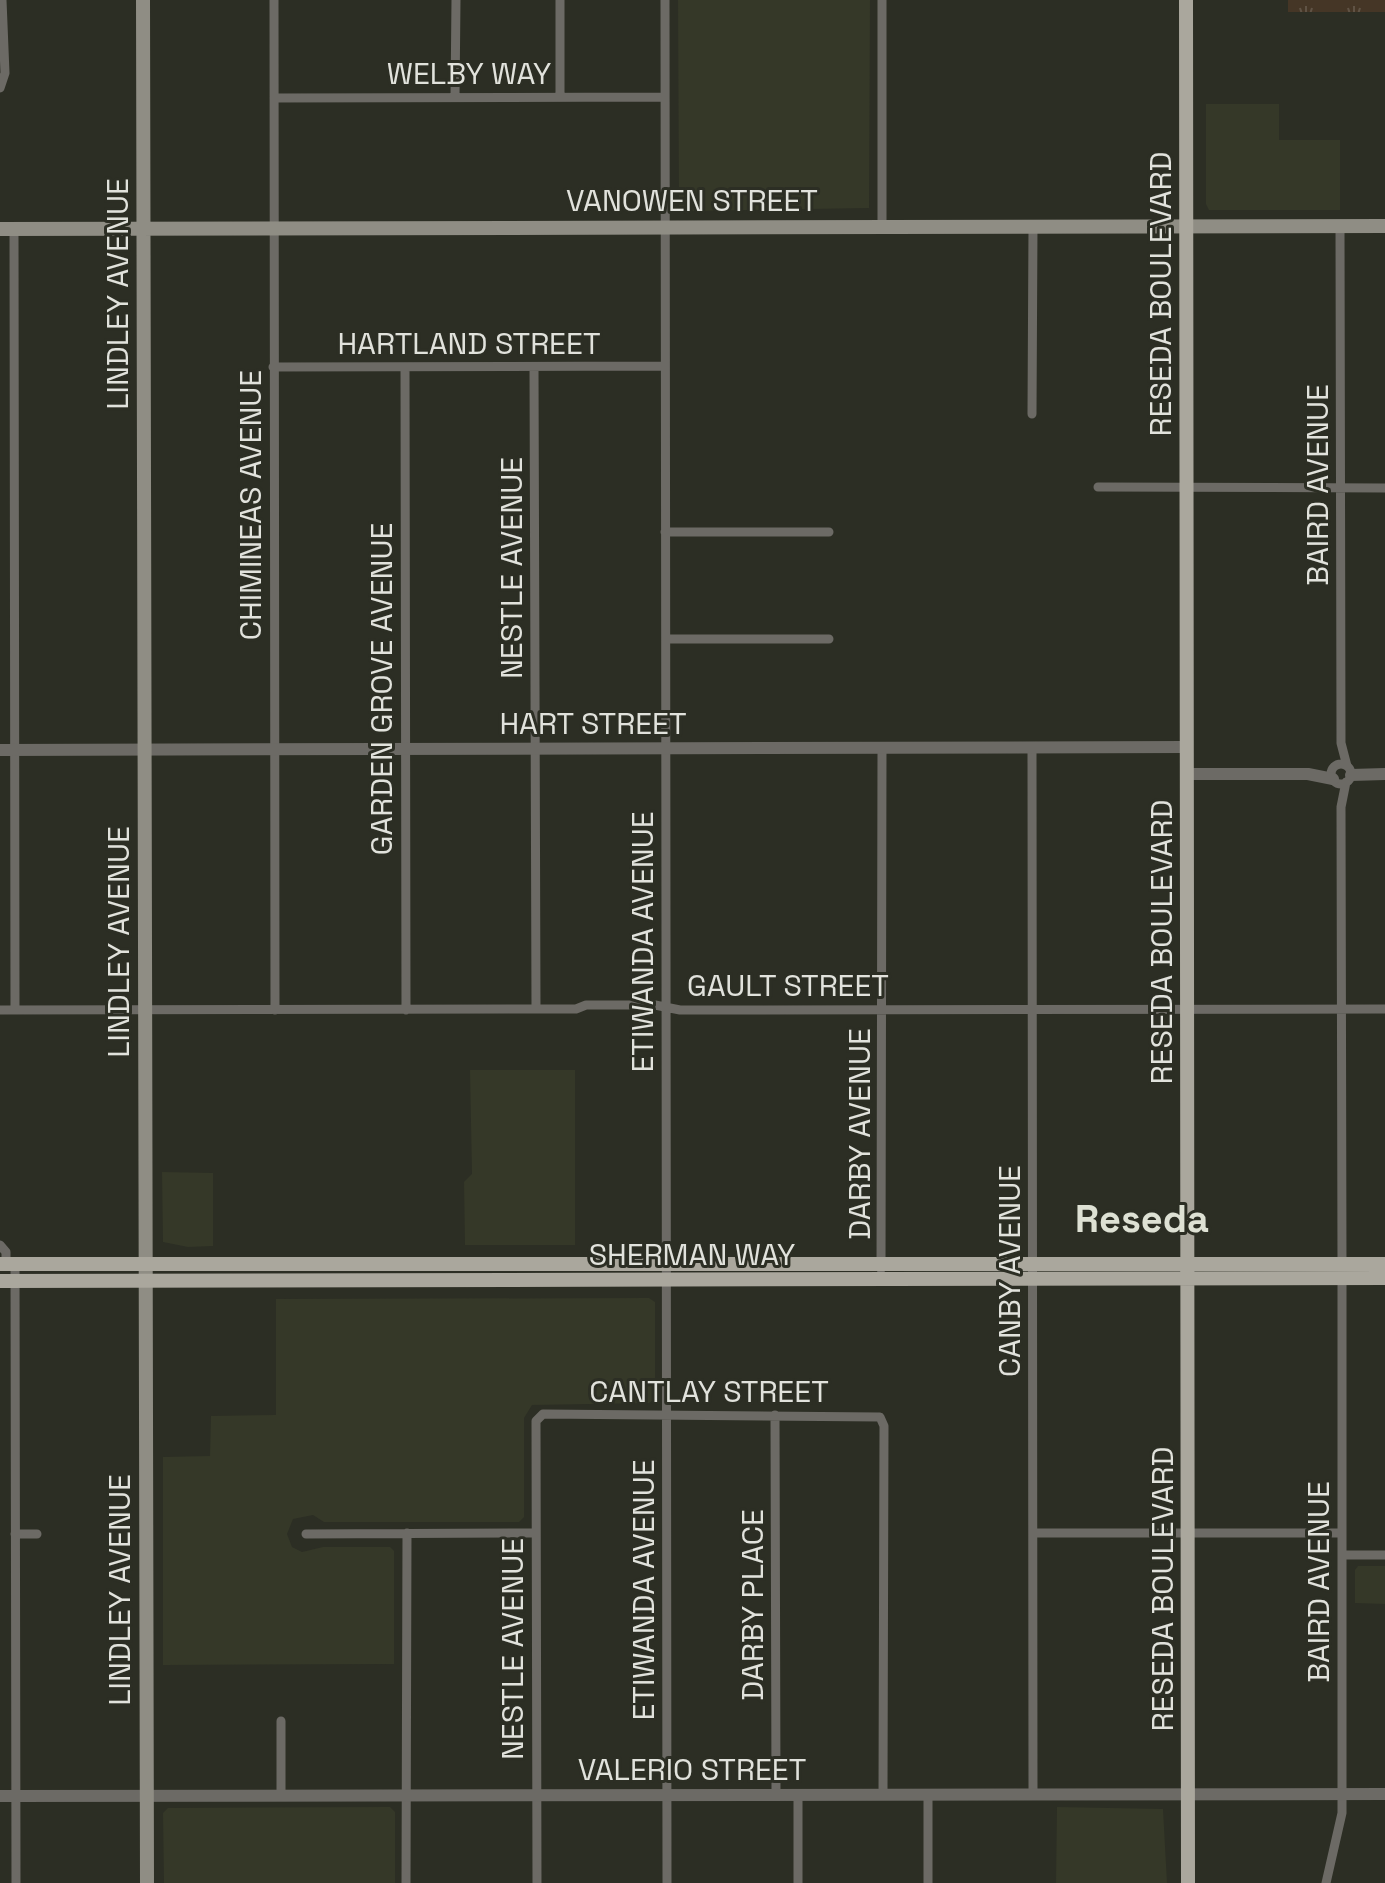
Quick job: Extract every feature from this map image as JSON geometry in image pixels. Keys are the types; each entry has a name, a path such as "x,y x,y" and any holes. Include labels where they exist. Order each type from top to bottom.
{"main road":[{"name":"LINDLEY AVENUE","path":"143,0 147,1883"},
{"name":"RESEDA BOULEVARD","path":"1186,0 1188,1883"},
{"name":"VANOWEN STREET","path":"7,229 1385,226"},
{"name":"SHERMAN WAY","path":"7,1264 666,1272 1188,1272 1342,1271 1385,1264"},
{"name":"SHERMAN WAY","path":"1342,1271 1385,1278"},
{"name":"SHERMAN WAY","path":"7,1281 666,1272"}],"street":[{"path":"0,87 5,73 2,0"},
{"name":"CHIMINEAS AVENUE","path":"274,0 275,1010"},
{"path":"455,97 456,0"},
{"path":"560,0 560,97"},
{"name":"ETIWANDA AVENUE","path":"665,0 667,1883"},
{"path":"882,0 882,226"},
{"name":"WELBY WAY","path":"274,98 665,97"},
{"path":"1032,414 1033,226"},
{"name":"BAIRD AVENUE","path":"1326,1883 1341,1826 1342,1794 1340,227"},
{"path":"7,229 14,356 15,1010"},
{"path":"2,356 14,356"},
{"name":"HARTLAND STREET","path":"273,367 665,366"},
{"name":"NESTLE AVENUE","path":"534,367 536,1009"},
{"name":"GARDEN GROVE AVENUE","path":"405,368 406,1010"},
{"path":"1098,487 1385,488"},
{"path":"665,532 829,532"},
{"path":"666,639 829,639"},
{"name":"HART STREET","path":"0,750 1186,747"},
{"name":"DARBY AVENUE","path":"880,1272 882,749"},
{"name":"CANBY AVENUE","path":"1032,749 1033,1793"},
{"path":"1187,774 1385,774"},
{"name":"GAULT STREET","path":"0,1010 576,1009 586,1005 883,1010 1385,1009"},
{"path":"0,1245 6,1252 7,1264 15,1534 16,1883"},
{"name":"DARBY PLACE","path":"775,1415 776,1794"},
{"name":"NESTLE AVENUE","path":"537,1883 538,1416"},
{"name":"CANTLAY STREET","path":"538,1416 880,1417 884,1426 883,1794"},
{"path":"406,1883 407,1533"},
{"path":"306,1534 536,1533"},
{"path":"1033,1533 1341,1533"},
{"path":"15,1534 37,1534"},
{"path":"1342,1555 1385,1555"},
{"path":"281,1721 281,1795"},
{"path":"798,1794 798,1883"},
{"path":"928,1794 928,1883"},
{"name":"VALERIO STREET","path":"0,1796 1385,1794"}],"shaded area":[{"path":"678,0 870,0 869,208 688,211 679,208"},
{"path":"1206,104 1279,104 1279,140 1340,140 1340,210 1209,210 1206,204"},
{"path":"470,1070 575,1070 575,1245 465,1245 464,1182 472,1174"},
{"path":"162,1172 213,1173 213,1246 188,1247 163,1242"},
{"path":"649,1298 655,1302 655,1399 649,1403 532,1405 524,1418 524,1517 519,1522 324,1522 313,1515 293,1519 287,1534 292,1547 302,1552 323,1547 390,1547 394,1551 394,1664 163,1665 163,1457 210,1456 211,1416 276,1415 276,1299"},
{"path":"1358,1566 1385,1566 1385,1604 1355,1603 1355,1570"},
{"path":"390,1807 395,1812 395,1883 164,1883 163,1813 168,1808"},
{"path":"1057,1807 1163,1809 1167,1883 1056,1883"}],"green space":[{"path":"1288,0 1385,0 1385,12 1288,12"}],"district":[{"name":"Reseda","path":"1142,1219"}]}
